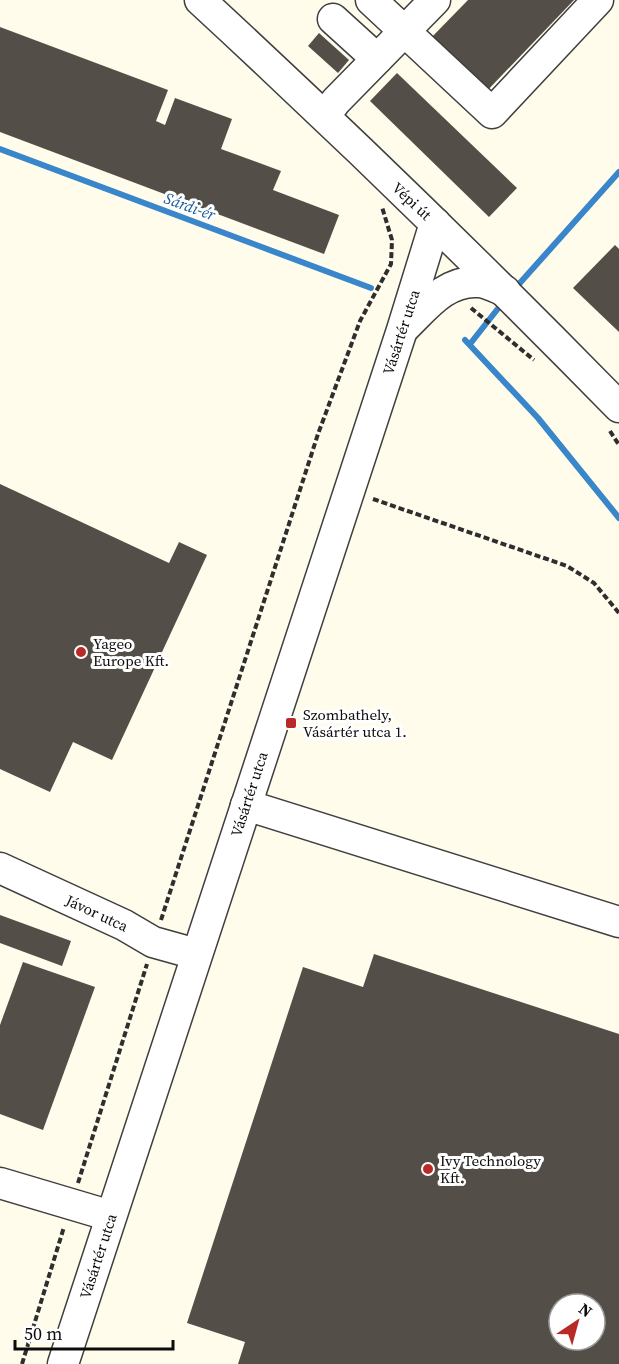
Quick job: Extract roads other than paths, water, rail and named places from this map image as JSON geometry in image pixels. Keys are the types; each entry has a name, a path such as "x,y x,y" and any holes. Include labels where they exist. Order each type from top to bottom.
{"street":[{"name":"Vépi út","path":"201,0 325,115 505,291 619,407"},
{"path":"371,0 492,113 598,0"},
{"path":"325,115 435,0"},
{"path":"333,19 377,59"},
{"name":"Vásártér utca","path":"63,1364 435,223"},
{"path":"402,330 441,292 452,285 479,282 505,291"},
{"path":"246,805 619,922"},
{"name":"Jávor utca","path":"0,868 124,925 153,942 196,954"},
{"path":"2,1190 111,1216"}],"waterway":[{"name":"Sárdi-ér","path":"0,149 371,288"},
{"path":"519,284 619,172"},
{"path":"470,344 500,306"},
{"path":"465,340 538,418 619,518"}],"place":[{"name":"Yageo Europe Kft.","path":"81,652"},
{"name":"Szombathely, Vásártér utca 1.","path":"291,723"},
{"name":"Ivy Technology Kft.","path":"428,1169"}]}
